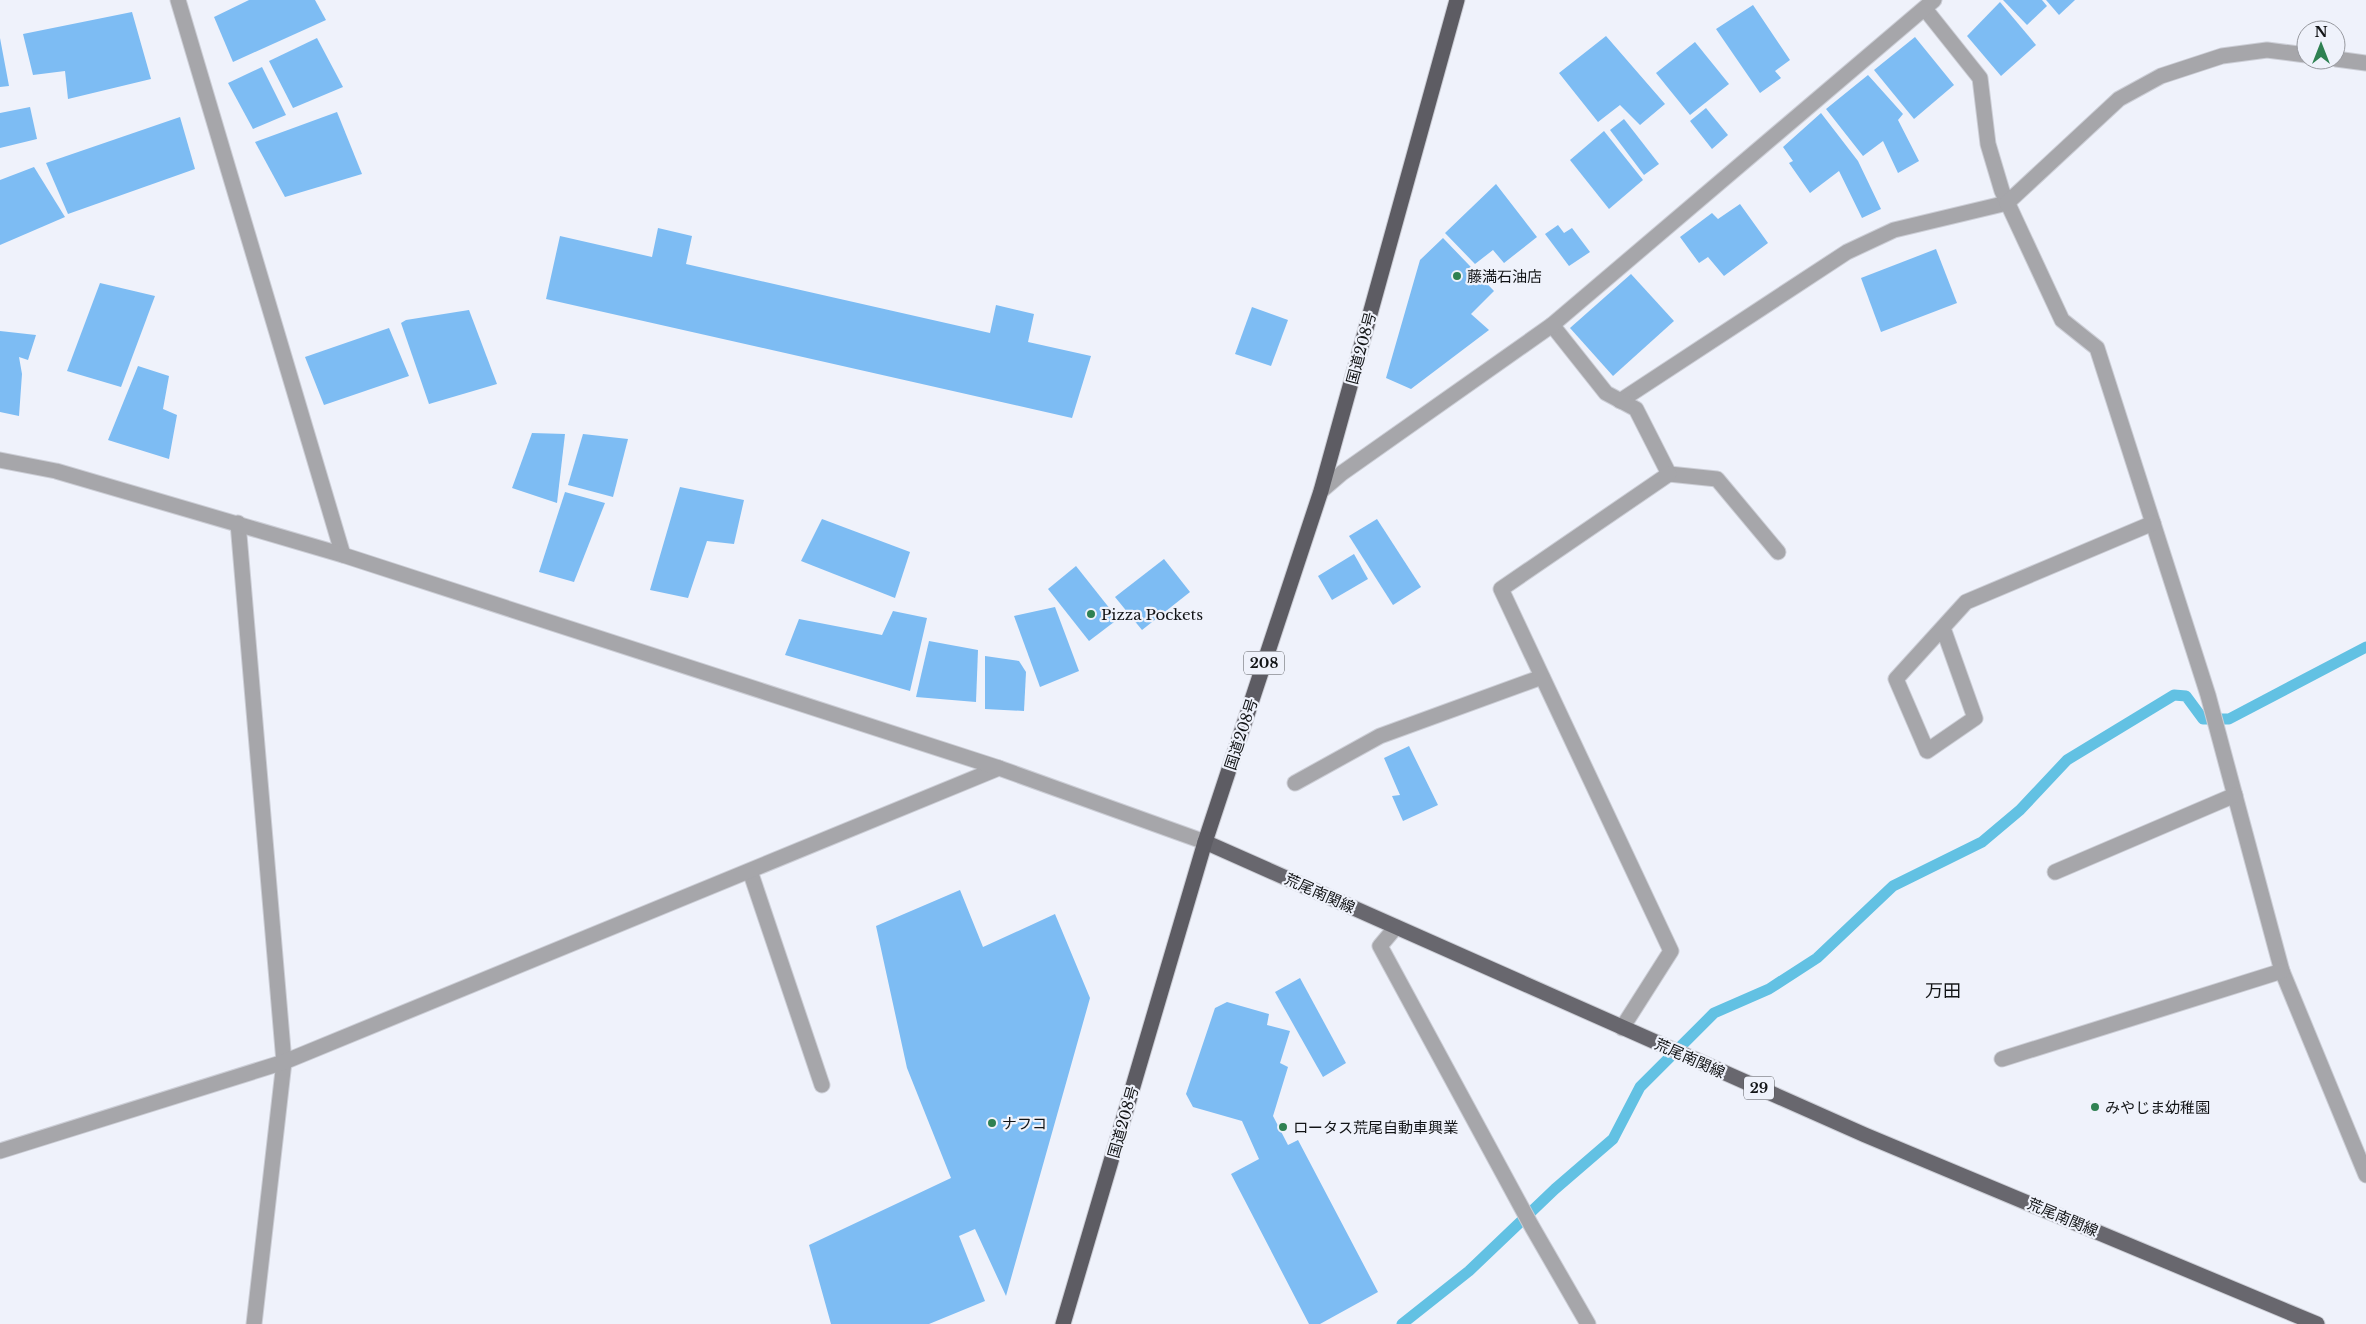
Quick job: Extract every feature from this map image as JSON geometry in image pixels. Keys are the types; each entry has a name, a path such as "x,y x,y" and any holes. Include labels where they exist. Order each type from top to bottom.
{"highway":[{"name":"国道208号","path":"1063,1324 1205,842 1321,491 1457,0"}],"main road":[{"name":"荒尾南関線","path":"1205,842 1865,1135 2317,1324"}],"street":[{"path":"178,0 343,555"},
{"path":"1321,491 1342,473 1552,325 1929,5 1980,78 1988,144 2002,191 2062,320 2097,348 2208,695 2282,971 2366,1175"},
{"path":"1620,401 1847,252 1894,230 2008,202 2119,99 2160,76 2222,56 2266,50 2296,54"},
{"path":"2346,60 2366,63"},
{"path":"1552,325 1606,393 1636,409 1669,474"},
{"path":"0,460 56,471 343,555 999,768 1205,842"},
{"path":"1622,1028 1671,950 1501,589 1669,474 1717,479 1778,552"},
{"path":"238,523 284,1062 254,1324"},
{"path":"1943,628 1975,718 1927,750 1896,679 1966,602 2153,523"},
{"path":"1295,783 1380,736 1542,678"},
{"path":"0,1151 284,1062 999,768"},
{"path":"2055,872 2235,795"},
{"path":"750,871 822,1085"},
{"path":"1396,927 1380,946 1531,1226 1588,1324"},
{"path":"2002,1059 2282,971"}],"building":[{"path":"249,0 315,0 326,20 233,62 214,17"},
{"path":"2003,0 2042,0 2047,6 2027,25"},
{"path":"2046,0 2075,0 2059,15"},
{"path":"2000,2 2036,45 2001,76 1967,36"},
{"path":"1753,5 1790,60 1775,71 1781,78 1760,93 1716,29"},
{"path":"132,12 151,79 68,99 65,71 33,75 23,34"},
{"path":"1606,36 1665,104 1640,125 1620,105 1598,122 1559,73"},
{"path":"1915,37 1954,85 1914,119 1874,70"},
{"path":"0,38 9,86 0,87"},
{"path":"317,38 343,87 293,108 269,61"},
{"path":"1695,42 1729,84 1690,115 1656,73"},
{"path":"262,67 286,115 253,129 228,83"},
{"path":"1868,75 1903,114 1898,120 1919,161 1898,173 1883,141 1863,156 1826,109"},
{"path":"30,107 37,139 0,148 0,113"},
{"path":"1706,108 1728,135 1712,149 1690,121"},
{"path":"337,112 362,174 285,197 255,142"},
{"path":"1821,113 1858,161 1881,209 1862,218 1839,171 1810,193 1789,163 1793,161 1783,147"},
{"path":"180,117 195,169 68,214 46,163"},
{"path":"1624,119 1659,164 1644,175 1610,130"},
{"path":"1604,131 1643,180 1609,209 1570,160"},
{"path":"34,167 65,217 0,245 0,180"},
{"path":"1496,184 1537,237 1504,263 1493,250 1475,264 1445,233"},
{"path":"1740,204 1768,243 1724,276 1708,257 1699,263 1680,237 1712,213 1718,219"},
{"path":"1558,225 1564,233 1572,228 1590,252 1569,266 1545,234"},
{"path":"658,228 692,236 686,264 990,333 996,305 1034,314 1028,342 1091,356 1072,418 546,299 560,236 652,257"},
{"path":"1443,238 1494,291 1471,314 1489,330 1411,389 1386,378 1420,260"},
{"path":"1936,249 1957,303 1881,332 1861,278"},
{"path":"1631,274 1674,321 1613,376 1570,328"},
{"path":"100,283 155,296 121,387 67,371"},
{"path":"1252,307 1288,320 1271,366 1235,354"},
{"path":"469,310 497,384 429,404 401,323 406,320"},
{"path":"389,328 409,376 324,405 305,357"},
{"path":"0,331 36,335 28,360 19,357 22,374 19,416 0,412"},
{"path":"138,366 169,376 163,409 177,415 169,459 108,440"},
{"path":"532,433 565,434 557,503 512,488"},
{"path":"583,434 628,439 613,497 568,485"},
{"path":"680,487 744,500 734,544 707,541 688,598 650,590"},
{"path":"565,492 605,503 574,582 539,572"},
{"path":"822,519 910,552 895,598 801,561"},
{"path":"1377,519 1421,587 1393,605 1349,536"},
{"path":"1354,554 1368,579 1332,600 1318,576"},
{"path":"1164,559 1190,592 1142,630 1115,597"},
{"path":"1076,566 1118,619 1089,641 1048,589"},
{"path":"1055,607 1079,671 1040,687 1014,616"},
{"path":"893,611 927,618 910,691 785,655 799,619 882,635"},
{"path":"929,641 978,650 976,702 916,697"},
{"path":"985,656 1019,661 1026,672 1024,711 985,709"},
{"path":"1409,746 1438,805 1403,821 1392,796 1400,795 1384,758"},
{"name":"ナフコ","path":"960,890 983,947 1055,914 1090,998 1006,1296 975,1229 959,1236 985,1301 929,1324 831,1324 809,1245 951,1178 907,1068 876,926"},
{"path":"1300,978 1346,1063 1323,1077 1275,992"},
{"path":"1227,1002 1269,1014 1267,1025 1290,1031 1280,1063 1288,1067 1273,1116 1288,1145 1298,1140 1378,1292 1320,1324 1309,1324 1231,1174 1259,1159 1242,1121 1193,1107 1186,1094 1215,1008"}],"waterway":[{"path":"1402,1324 1469,1271 1555,1189 1613,1139 1640,1087 1714,1013 1769,989 1817,958 1893,886 1982,842 2020,810 2067,760 2174,695 2186,696 2203,719 2229,719 2366,647"}],"place":[{"name":"藤満石油店","path":"1457,276"},
{"name":"Pizza Pockets","path":"1091,614"},
{"name":"みやじま幼稚園","path":"2095,1107"},
{"name":"ナフコ","path":"992,1123"},
{"name":"ロータス荒尾自動車興業","path":"1283,1127"}],"district":[{"name":"万田","path":"1943,991"}]}
